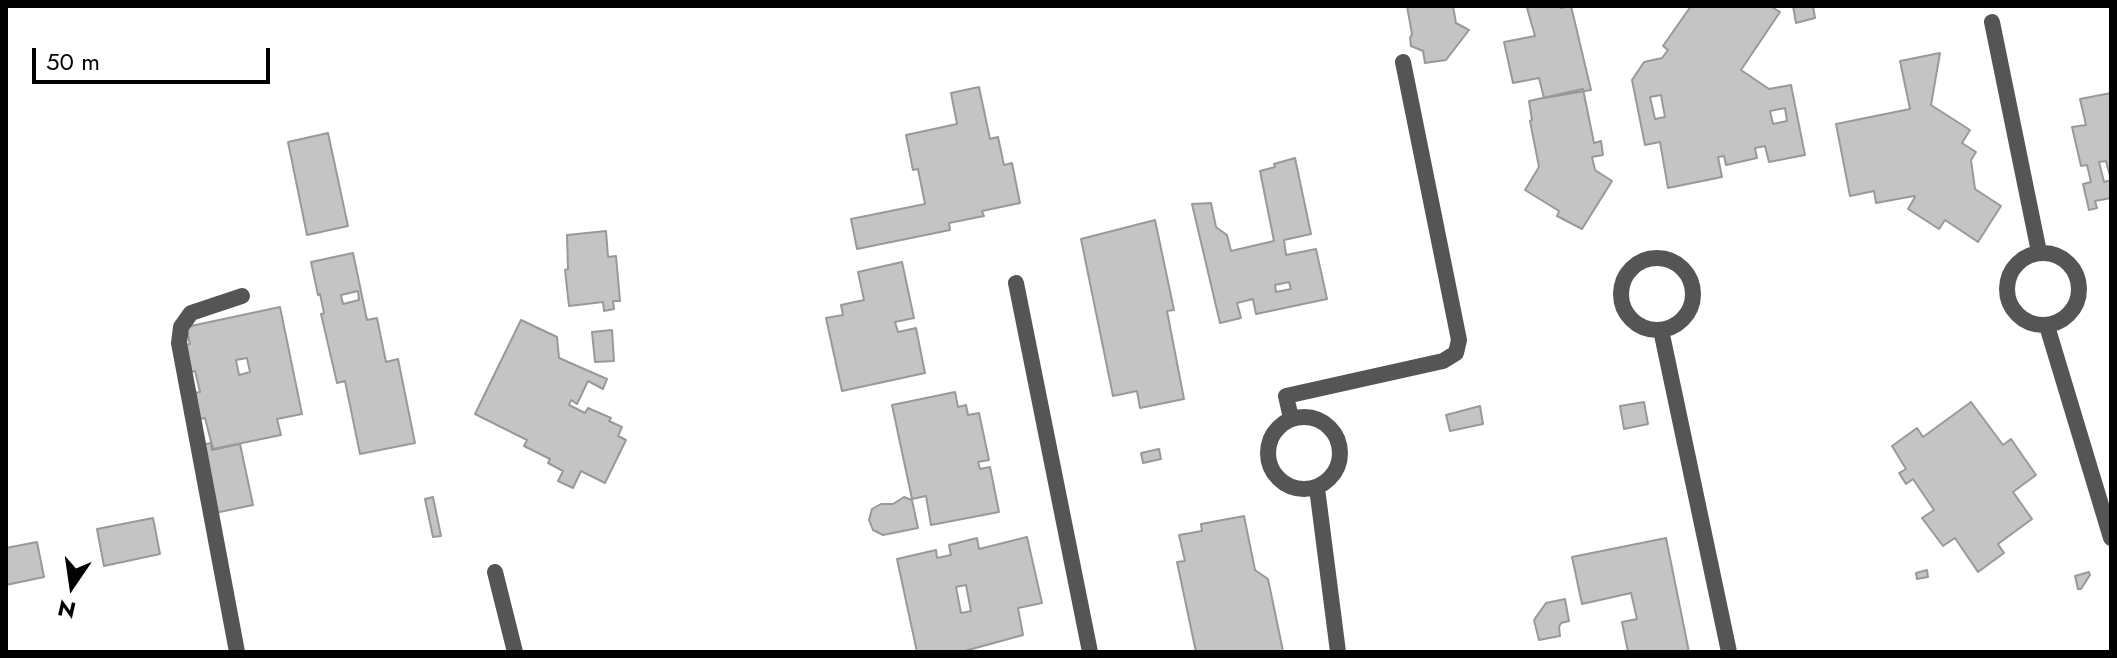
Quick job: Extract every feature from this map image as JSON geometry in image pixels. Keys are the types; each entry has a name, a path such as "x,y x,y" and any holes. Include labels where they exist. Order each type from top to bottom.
{"street":[{"path":"1992,22 2039,252"},
{"path":"1291,418 1286,396 1443,361 1456,353 1459,340 1403,62"},
{"path":"2039,252 2058,255 2066,261 2073,267 2080,285 2077,304 2065,319 2047,326 2028,323 2013,311 2006,293 2009,274 2021,259 2039,252"},
{"path":"1662,257 1678,264 1690,277 1694,294 1690,311 1678,325 1661,330 1644,328 1629,318 1621,302 1621,285 1629,269 1644,259 1662,257"},
{"path":"1016,283 1090,652"},
{"path":"237,652 179,343 181,327 191,313 242,296"},
{"path":"2047,326 2111,538"},
{"path":"1661,330 1729,652"},
{"path":"1311,417 1328,425 1339,440 1341,460 1337,469 1333,477 1317,488 1297,489 1280,481 1269,465 1268,446 1276,429 1291,418 1311,417"},
{"path":"1317,488 1338,652"},
{"path":"495,572 515,652"}],"building":[{"path":"1407,6 1453,6 1456,23 1469,30 1446,60 1425,63 1423,51 1411,46"},
{"path":"1571,6 1591,90 1544,98 1539,78 1513,83 1504,42 1535,36 1527,8"},
{"path":"1691,6 1770,6 1780,12 1741,70 1769,89 1791,85 1805,155 1769,162 1765,146 1755,148 1757,158 1726,165 1724,156 1718,157 1722,177 1668,188 1660,142 1645,145 1632,80 1644,62 1662,58 1668,50 1663,46","holes":["1661,95 1665,117 1655,119 1650,97","1785,108 1787,121 1773,124 1770,111"]},
{"path":"1793,6 1813,6 1815,18 1796,23"},
{"path":"1940,53 1931,105 1970,130 1962,143 1976,152 1971,160 1975,189 2001,206 1978,242 1945,220 1939,229 1908,209 1914,196 1876,203 1874,191 1850,196 1836,124 1910,109 1900,61"},
{"path":"979,87 990,139 998,137 1004,165 1012,163 1020,203 982,211 984,216 949,223 950,230 857,249 851,219 925,204 918,169 913,170 906,135 957,124 951,93"},
{"path":"1583,89 1594,143 1601,141 1603,155 1592,157 1595,170 1612,181 1582,229 1557,216 1559,211 1525,190 1539,167 1529,101"},
{"path":"2111,93 2111,180 2111,198 2095,201 2097,208 2089,210 2083,184 2091,182 2087,165 2081,166 2072,127 2086,125 2080,99","holes":["2106,161 2111,180 2104,182 2099,162"]},
{"path":"328,133 348,226 307,235 288,142"},
{"path":"1295,158 1311,234 1284,240 1286,255 1316,249 1327,299 1256,314 1253,299 1237,303 1241,318 1220,323 1192,204 1211,203 1216,227 1227,235 1231,251 1274,241 1260,171 1275,167 1274,164","holes":["1289,282 1291,289 1276,292 1275,285"]},
{"path":"1155,220 1174,310 1167,311 1184,399 1140,408 1137,391 1113,396 1081,239"},
{"path":"606,231 608,257 616,256 620,301 613,301 614,309 604,311 603,302 569,306 565,270 568,269 567,235"},
{"path":"353,253 367,320 377,318 386,362 398,359 415,443 360,454 345,381 337,383 311,262","holes":["358,291 359,300 343,304 341,295"]},
{"path":"902,262 914,318 895,322 898,332 916,328 925,373 842,391 826,318 843,315 841,305 864,300 858,272"},
{"path":"280,307 302,414 277,419 281,435 213,449 205,418 200,419 194,393 200,392 195,371 190,372 185,345 190,344 186,327","holes":["247,358 250,372 239,375 236,360"]},
{"path":"521,320 557,337 559,358 607,379 603,389 588,381 577,404 571,400 569,405 585,413 588,408 611,418 609,421 622,427 618,436 626,440 605,483 581,471 573,488 558,481 563,471 548,463 550,459 524,446 527,440 475,414"},
{"path":"612,330 614,361 595,362 592,332"},
{"path":"955,392 958,407 966,405 968,415 979,413 989,460 978,462 980,469 990,467 999,512 931,525 926,496 912,499 892,405"},
{"path":"1644,402 1648,424 1624,429 1620,406"},
{"path":"1971,402 2003,445 2011,439 2036,475 2013,492 2032,519 1998,544 2004,553 1978,572 1955,538 1943,546 1922,518 1934,510 1913,479 1906,484 1899,473 1906,469 1892,446 1917,428 1923,437"},
{"path":"1480,406 1483,424 1450,431 1446,415"},
{"path":"211,443 212,450 240,444 253,505 215,513 201,445"},
{"path":"1159,449 1161,459 1143,463 1141,453"},
{"path":"433,497 441,536 433,537 425,499"},
{"path":"904,497 912,500 918,528 883,535 873,530 869,520 872,509 881,504 893,504"},
{"path":"1244,516 1255,570 1268,579 1283,651 1196,652 1177,562 1185,561 1179,535 1202,531 1201,524"},
{"path":"153,518 160,554 104,566 97,529"},
{"path":"1027,537 1042,603 1018,608 1023,635 961,652 917,652 897,559 936,550 937,558 951,555 949,545 977,538 979,549","holes":["966,585 971,611 961,613 956,587"]},
{"path":"1666,538 1689,652 1628,652 1622,622 1637,619 1631,593 1582,604 1572,557"},
{"path":"37,542 44,577 6,585 6,548"},
{"path":"1927,570 1928,577 1917,579 1916,573"},
{"path":"2089,572 2081,589 2078,589 2075,576"},
{"path":"1565,599 1569,621 1561,623 1560,636 1539,640 1534,620 1546,603"}]}
